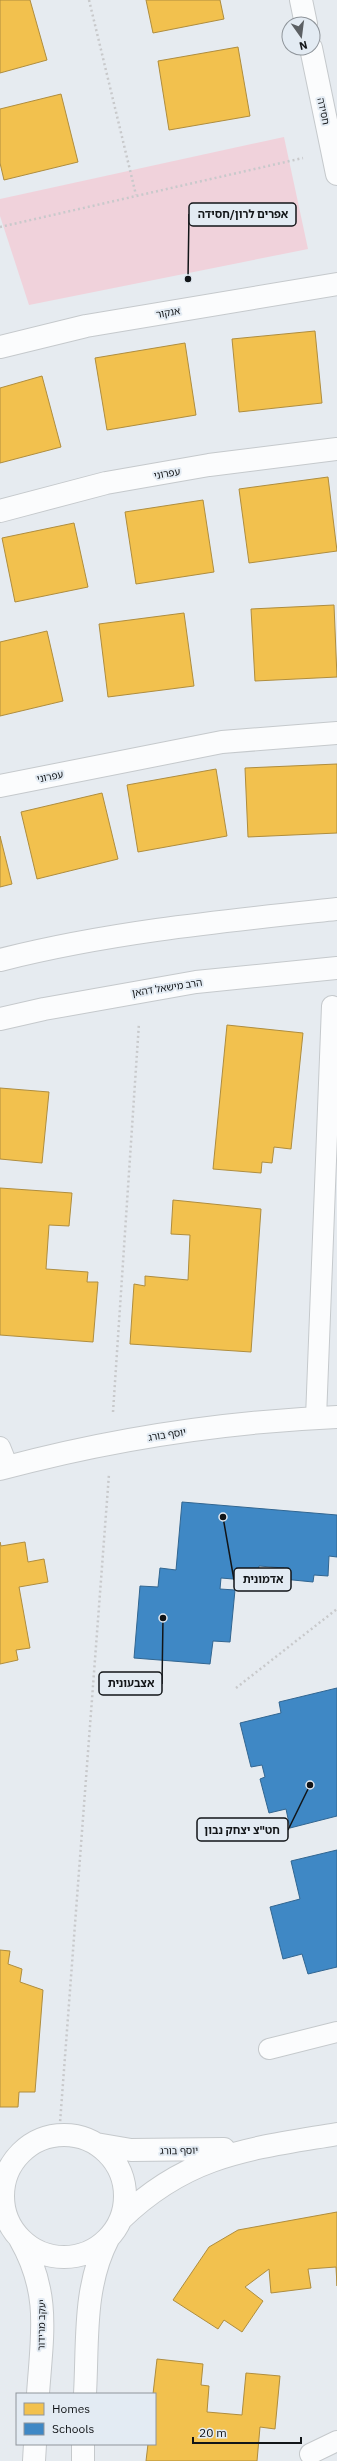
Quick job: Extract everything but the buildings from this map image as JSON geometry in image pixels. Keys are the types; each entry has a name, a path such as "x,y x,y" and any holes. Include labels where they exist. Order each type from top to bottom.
{"street":[{"path":"301,0 304,16"},
{"name":"חסידה","path":"313,56 337,174"},
{"name":"אנקור","path":"0,347 86,326 337,284"},
{"name":"עפרוני","path":"0,511 106,483 209,466 337,449"},
{"name":"עפרוני","path":"0,786 222,742 337,733"},
{"path":"0,960 32,952 188,924 337,909"},
{"name":"הרב מישאל דהאן","path":"0,1019 44,1008 196,982 337,968"},
{"name":"יוסף בורג","path":"4,1468 111,1444 224,1425 326,1417"},
{"name":"יוסף בורג","path":"121,2220 151,2192 181,2173 225,2155 263,2146 337,2134"},
{"path":"85,2393 91,2285 97,2262 108,2239 121,2220 125,2201 124,2182 110,2156 96,2144 78,2137 59,2136 40,2141 9,2163 4,2192 5,2211 10,2229 33,2249 60,2257 88,2252 108,2239"},
{"name":"יוסף בורג","path":"96,2144 131,2150 169,2151 263,2146"},
{"name":"יעקב מרידור","path":"10,2229 36,2272 42,2297 43,2317 38,2393"},
{"path":"34,2461 35,2445"},
{"path":"83,2445 83,2461"}],"lane":[{"path":"326,1417 332,1006"},
{"path":"0,1447 4,1468"},
{"path":"269,2049 337,2032"},
{"path":"310,2454 337,2441"}],"path":[{"path":"89,0 136,195"},
{"path":"0,226 332,151"},
{"path":"59,2136 111,1444 141,992"},
{"path":"236,1688 337,1609"}],"shaded area":[{"path":"284,137 308,249 29,305 0,216 0,199"}],"place":[{"name":"אפרים לרון/חסידה","path":"188,279"},
{"name":"אדמונית","path":"223,1517"},
{"name":"אצבעונית","path":"163,1618"},
{"name":"חט\"צ יצחק נבון","path":"310,1785"}]}
